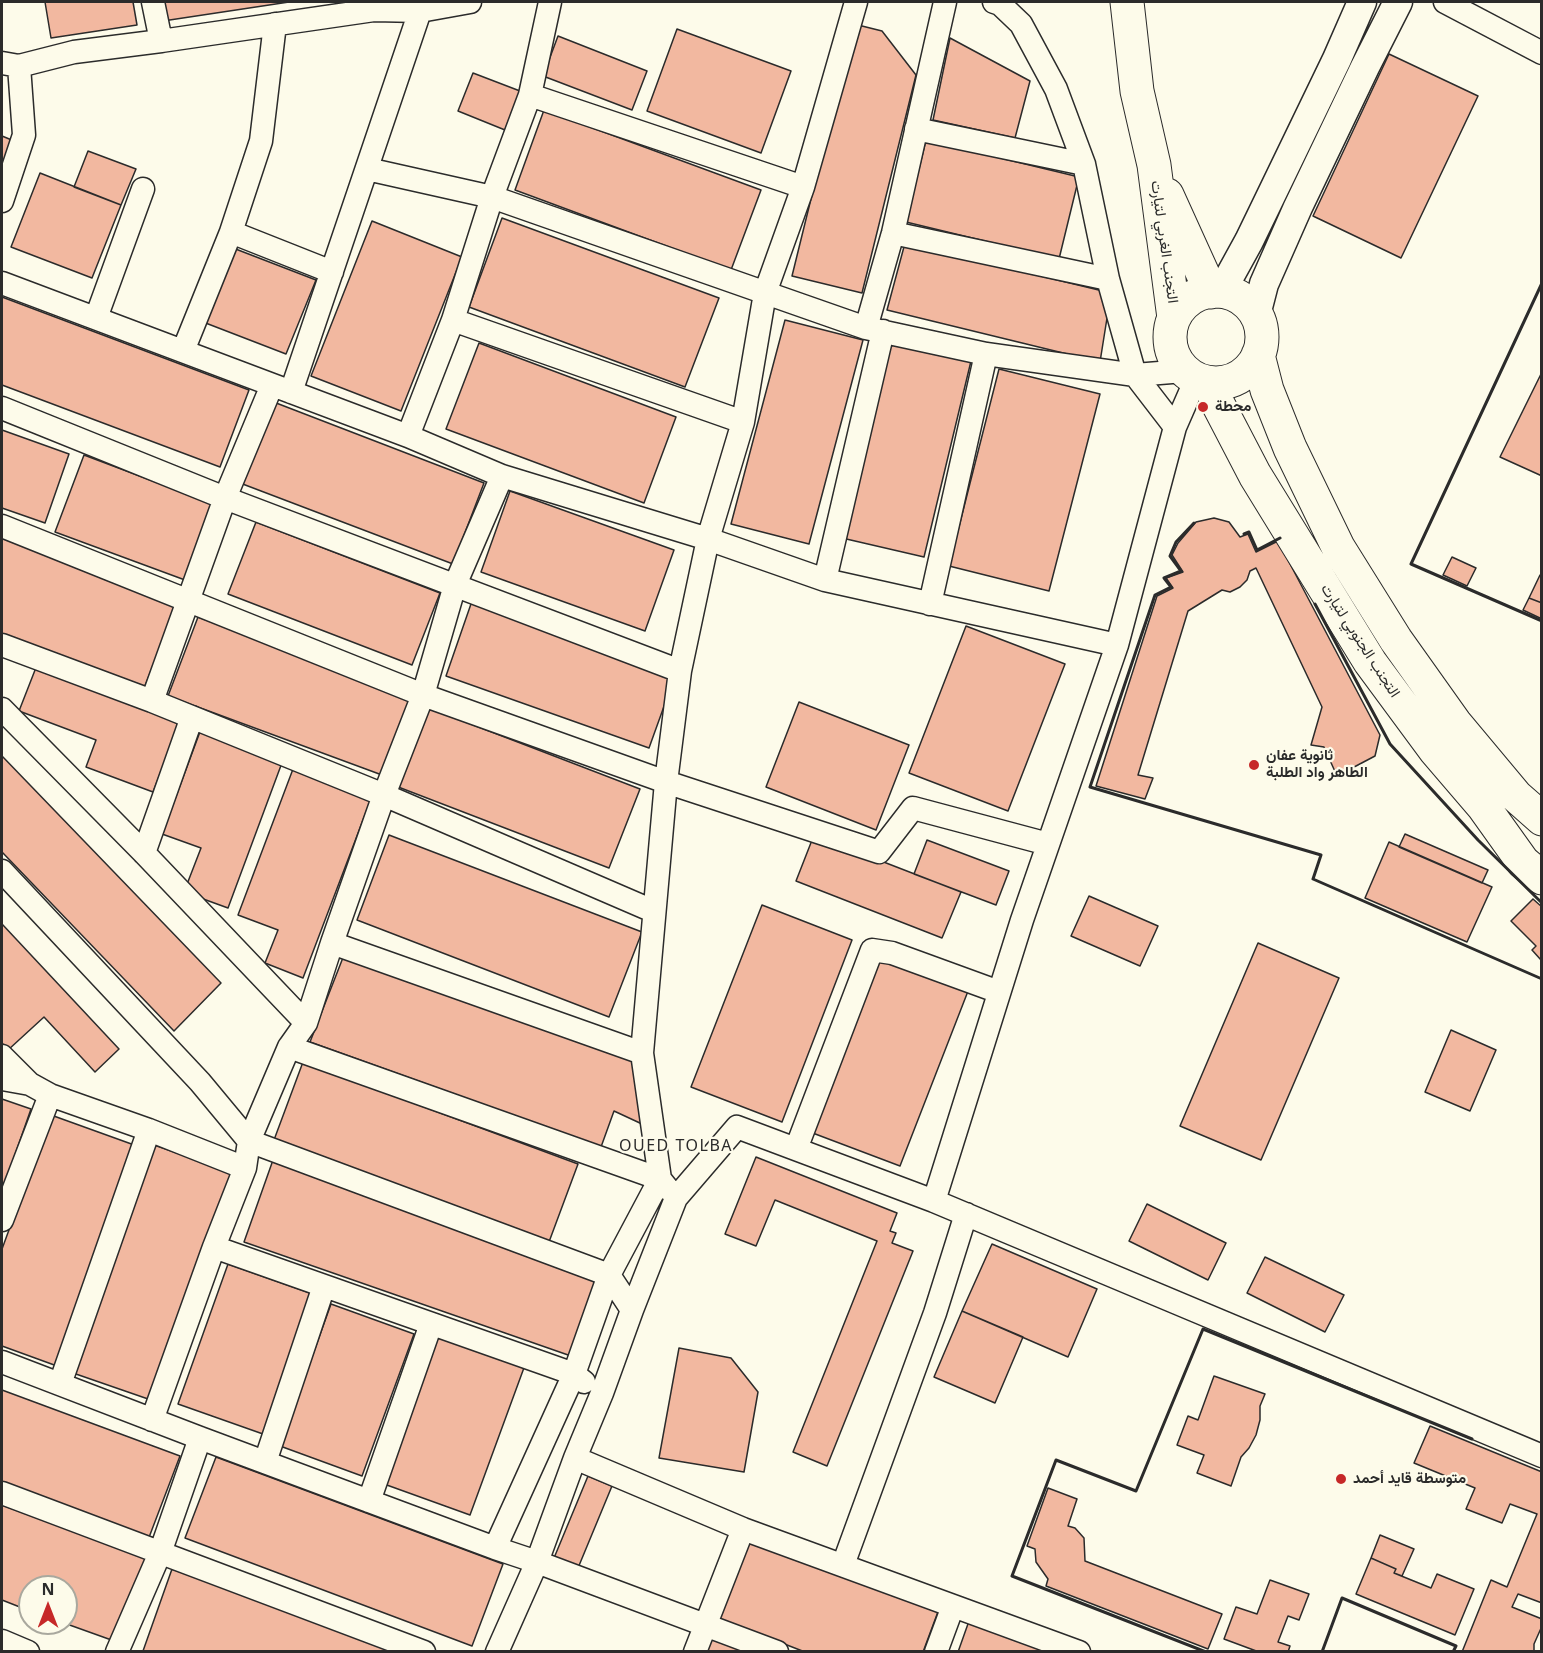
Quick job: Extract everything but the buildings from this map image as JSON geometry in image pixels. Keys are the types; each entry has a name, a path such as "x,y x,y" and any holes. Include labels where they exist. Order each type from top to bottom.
{"highway":[{"name":"التجنب الغربي لتيارت","path":"1127,2 1137,91 1154,165 1174,318"},
{"name":"التجنب الغربي لتيارت","path":"1154,165 1216,292"},
{"path":"1216,292 1235,296 1247,303 1256,315 1261,328 1262,342 1258,355 1252,366 1233,380 1222,382 1197,377 1175,359 1170,346 1170,332 1174,318 1180,308 1200,294 1216,292"},
{"name":"التجنب الجنوبي لتيارت","path":"1258,355 1267,390 1290,448 1338,547 1396,640 1455,723 1516,796 1542,819"},
{"name":"التجنب الجنوبي لتيارت","path":"1197,377 1217,402 1255,475 1370,662 1435,750 1483,806 1523,862 1542,878"}],"street":[{"path":"153,2 161,41"},
{"path":"2,201 24,135 10,64 74,52 276,24 373,6 420,11 470,2"},
{"path":"408,436 453,320 492,197 530,95 550,2"},
{"path":"495,1548 574,1374 609,1275 660,1179 642,1053 666,782 680,671 708,539 743,422 765,293 803,188 856,2"},
{"path":"825,580 893,233 945,2"},
{"path":"994,2 1000,4 1021,24 1056,90 1084,164 1108,279 1135,375 1175,427"},
{"path":"1216,292 1249,241 1266,208 1362,2"},
{"path":"1256,315 1264,284 1298,207 1398,2"},
{"path":"1444,2 1542,53"},
{"path":"152,701 225,498 282,388 332,272 420,11"},
{"path":"183,351 231,232 261,141 276,24"},
{"path":"530,95 803,188"},
{"path":"916,129 1084,164"},
{"path":"367,169 492,197 874,330 986,354 1135,375 1197,377 1175,427 1117,645 1022,920 934,1201"},
{"path":"96,318 143,189"},
{"path":"231,232 332,272"},
{"path":"893,233 1108,279"},
{"path":"2,283 408,436 502,476 708,539 825,580 1117,645"},
{"path":"453,320 743,422"},
{"path":"930,604 986,354"},
{"path":"2,408 225,498 680,671"},
{"path":"152,1420 214,1247 246,1168 249,1142 289,1047 306,1023 384,795 423,695 454,585 502,476"},
{"path":"2,526 423,695 666,782 879,852 914,808 1048,844"},
{"path":"2,645 152,701 384,795 654,911"},
{"path":"2,709 144,853 306,1023"},
{"path":"144,853 192,717"},
{"path":"2,872 200,1082 249,1142 609,1275 632,1310"},
{"path":"332,943 642,1053"},
{"path":"796,1149 872,951 892,952 999,992"},
{"path":"289,1047 660,1179 676,1198"},
{"path":"2,1056 40,1090"},
{"path":"2,1079 40,1090 246,1168"},
{"path":"2,1220 40,1090"},
{"path":"497,1652 537,1562 676,1198 737,1127 966,1214 1542,1456"},
{"path":"60,1384 149,1130"},
{"path":"843,1565 935,1313 966,1214"},
{"path":"214,1247 574,1374 602,1393"},
{"path":"265,1462 324,1286"},
{"path":"369,1501 431,1324"},
{"path":"2,1362 777,1652"},
{"path":"117,1652 160,1553 200,1438"},
{"path":"575,1458 743,1529 1079,1652"},
{"path":"2,1493 424,1652"},
{"path":"695,1652 743,1529"},
{"path":"936,1652 952,1606"},
{"path":"2,1641 28,1652"}],"wall":[{"path":"1542,283 1411,564 1542,621"},
{"path":"1194,523 1176,542 1170,556 1181,571 1164,578 1171,587 1155,595 1090,787 1321,855 1313,879 1542,979"},
{"path":"1244,534 1249,532 1257,550 1280,538"},
{"path":"1315,604 1390,744 1478,840 1542,903"},
{"path":"1206,1652 1012,1576 1056,1460 1136,1491 1203,1329 1472,1439"},
{"path":"1322,1652 1342,1598 1456,1646 1453,1652"}],"place":[{"name":"محطة","path":"1203,407"},
{"name":"ثانوية عفان الطاهر واد الطلبة","path":"1254,765"},
{"name":"متوسطة قايد أحمد","path":"1341,1479"}],"district":[{"name":"OUED TOLBA","path":"676,1146"}]}
